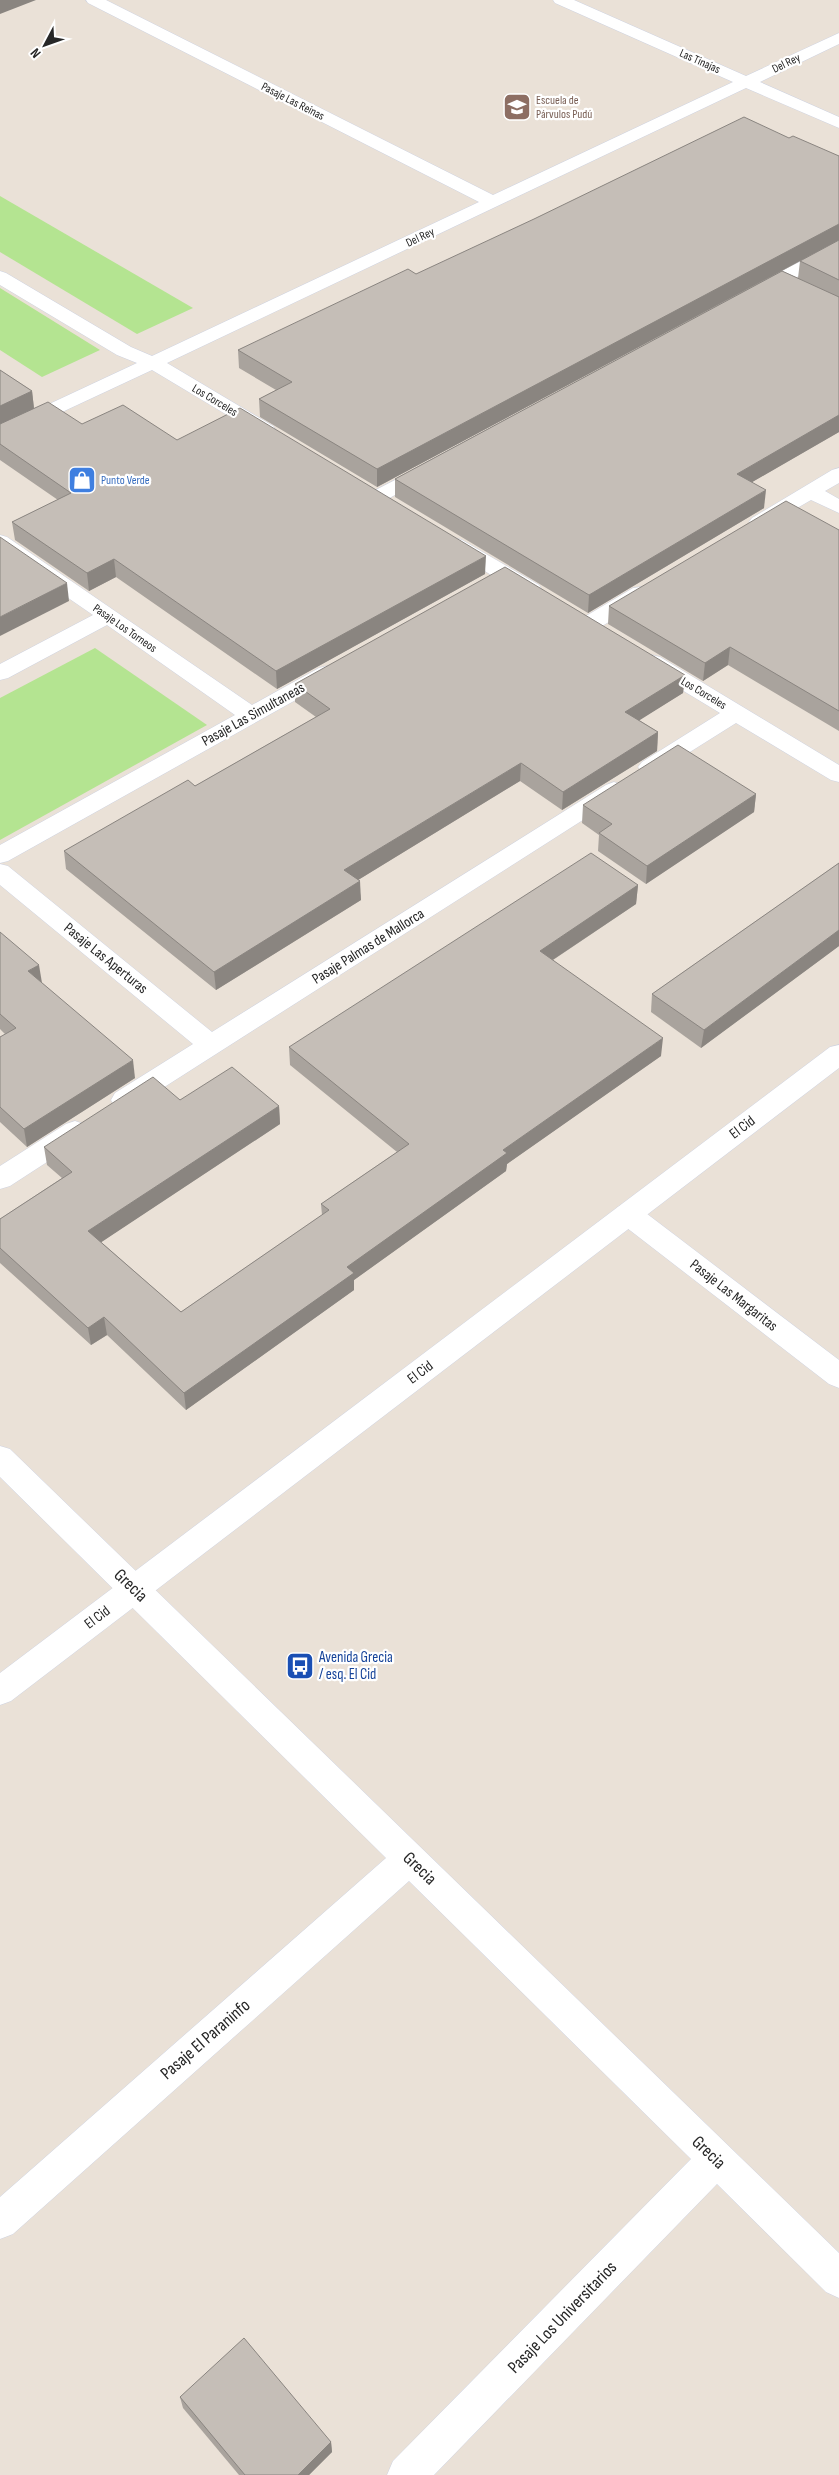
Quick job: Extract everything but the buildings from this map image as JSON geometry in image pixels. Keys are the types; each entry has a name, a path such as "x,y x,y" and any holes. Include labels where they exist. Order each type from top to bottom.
{"street":[{"name":"Pasaje Las Reinas","path":"94,0 493,202"},
{"name":"Las Tinajas","path":"561,0 839,122"},
{"name":"Del Rey","path":"0,435 839,38"},
{"path":"745,298 788,283 839,247"},
{"name":"Los Corceles","path":"0,277 124,351 153,363 286,442"},
{"path":"377,497 438,464"},
{"path":"742,532 839,474"},
{"path":"810,491 839,507"},
{"path":"441,536 547,599"},
{"name":"Pasaje Los Torneos","path":"0,541 251,715"},
{"path":"480,588 505,574"},
{"path":"589,624 657,583"},
{"path":"0,673 108,616"},
{"name":"Los Corceles","path":"638,654 839,775"},
{"name":"Pasaje Las Simultaneas","path":"0,855 344,664"},
{"name":"Pasaje Palmas de Mallorca","path":"0,1179 736,713"},
{"name":"Pasaje Las Aperturas","path":"0,872 211,1044"},
{"name":"El Cid","path":"0,1691 839,1054"},
{"name":"Pasaje Las Margaritas","path":"628,1214 839,1376"},
{"name":"Grecia","path":"0,1458 135,1588 839,2279"},
{"name":"Pasaje El Paraninfo","path":"0,2221 410,1858"},
{"name":"Pasaje Los Universitarios","path":"407,2475 716,2158"}],"green space":[{"path":"0,196 193,308 137,334 0,252"},
{"path":"0,288 100,350 42,377 0,350"},
{"path":"95,648 207,725 0,840 0,698"}],"place":[{"name":"Escuela de Párvulos Pudú","path":"517,107"},
{"name":"Punto Verde","path":"82,480"},
{"name":"Avenida Grecia / esq. El Cid","path":"300,1666"}]}
